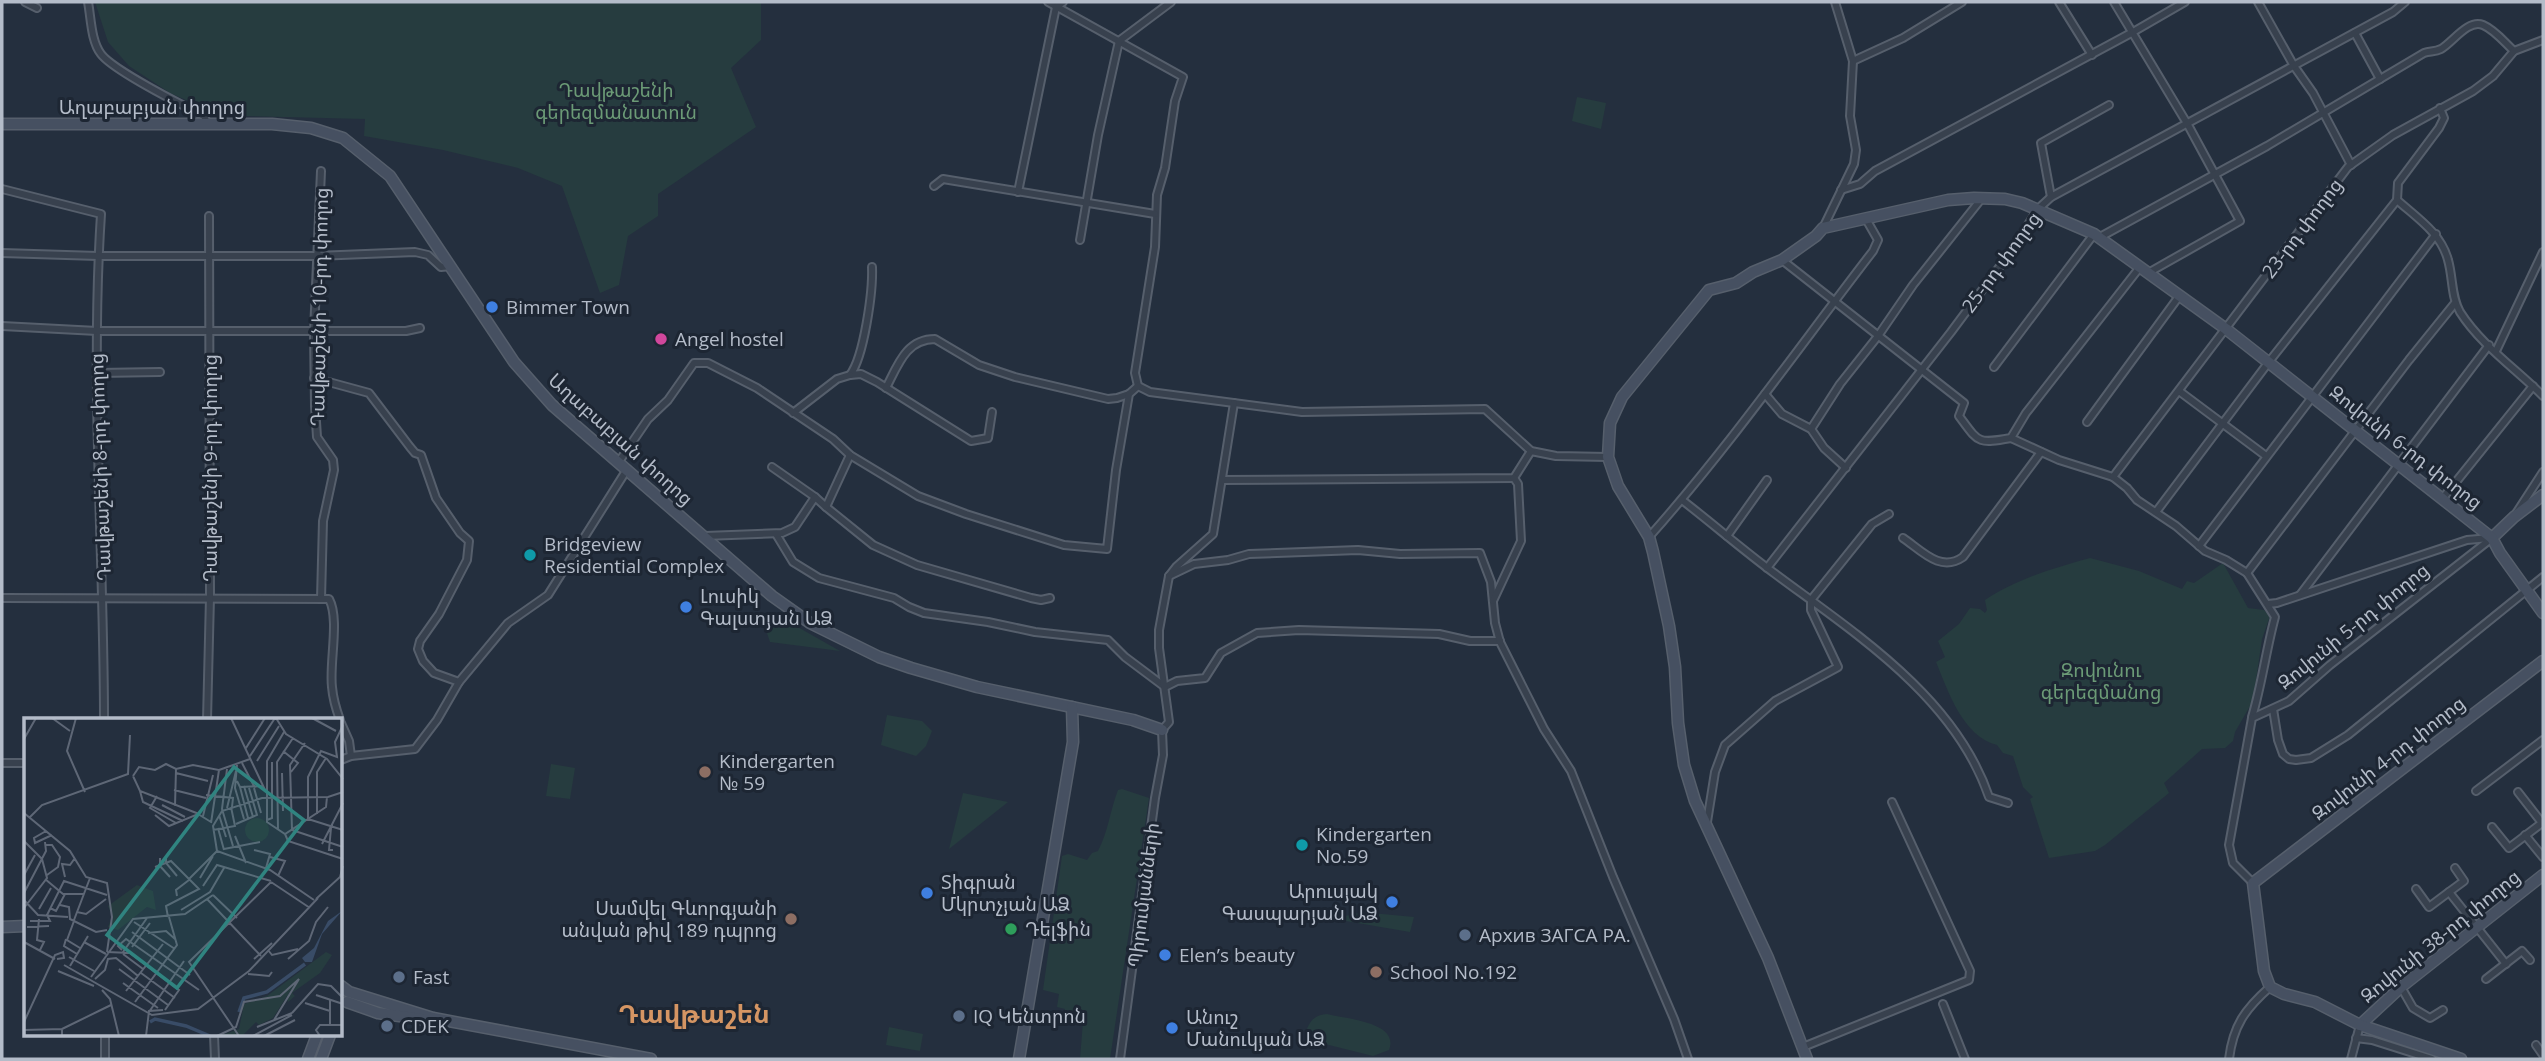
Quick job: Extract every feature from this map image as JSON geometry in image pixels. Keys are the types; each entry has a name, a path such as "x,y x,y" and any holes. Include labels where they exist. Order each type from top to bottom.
{"street":[{"path":"25,2 37,8"},
{"path":"88,2 94,36 101,54 141,82 204,117 208,125"},
{"path":"1048,2 1183,77 1175,101 1168,156 1157,195 1155,247 1135,373 1138,386"},
{"path":"1018,192 1056,7 1063,2"},
{"path":"1080,240 1098,135 1119,41 1171,2"},
{"path":"1853,61 1903,38 1949,5 1962,2"},
{"path":"2059,2 2092,55"},
{"path":"2011,438 2026,413 2144,270 2240,221 2188,125 2114,2"},
{"path":"1841,190 1860,184 1875,171 2185,2"},
{"path":"2258,2 2294,66 2313,93 2351,165"},
{"name":"25-րդ փողոց","path":"1767,568 2003,263 2038,209 2051,197 2188,125 2393,12 2405,2"},
{"path":"1807,1059 1768,958 1695,801 1684,765 1669,626 1649,537 1618,485 1608,457 1610,423 1622,397 1709,290 1736,283 1782,260 1823,228 1854,164 1856,150 1850,116 1853,61 1837,3"},
{"path":"1994,367 2097,236 2216,174 2424,53 2444,47 2476,24 2489,28 2514,51"},
{"path":"2355,33 2380,79"},
{"name":"23-րդ փողոց","path":"2113,477 2351,165 2393,135 2473,91 2493,76 2514,51 2543,40"},
{"path":"2051,197 2041,143 2109,105"},
{"path":"2156,512 2268,363 2397,200 2398,183 2440,128 2444,118 2440,108"},
{"name":"Աղաբաբյան փողոց","path":"2,124 272,124 311,128 344,138 390,176 514,362 552,405 772,596 810,623 879,657 911,668 978,687 1133,720 1162,730"},
{"name":"Դավթաշենի 10-րդ փողոց","path":"321,171 316,256 314,378 317,437 332,460 334,470 323,521 321,599 329,598 332,604 331,687 340,718"},
{"path":"934,186 943,179 1155,214"},
{"name":"Դավթաշենի 8-րդ փողոց","path":"2,189 101,214 97,331 104,598 104,718"},
{"path":"1811,429 1840,384 1913,285 1982,198"},
{"name":"Զովունի 6-րդ փողոց","path":"1823,228 1948,200 1982,198 2005,199 2038,209 2097,236 2226,329 2492,538 2543,614"},
{"path":"2397,200 2436,234 2448,259 2455,303 2462,315 2489,345 2543,396"},
{"name":"Դավթաշենի 9-րդ փողոց","path":"207,718 209,216"},
{"path":"1649,537 1682,500 1873,251 1878,240 1866,219"},
{"path":"2199,546 2436,234"},
{"path":"2,253 316,256 415,252 428,255 441,267 451,266"},
{"path":"2496,351 2543,252"},
{"path":"1782,260 1964,403 1959,416 1976,439 1986,442 2011,438 2073,466 2113,477 2137,500 2205,551 2226,559 2247,573 2275,617 2268,641 2263,681 2252,718 2229,845 2233,863 2253,884 2264,971 2270,987 2284,994 2315,1002 2360,1025 2461,1059"},
{"path":"850,375 857,362 870,303 872,267"},
{"path":"2087,422 2180,295"},
{"path":"2247,573 2355,429 2455,303"},
{"path":"2,326 97,331 314,332 406,331 420,328"},
{"path":"886,388 905,352 915,342 935,339 979,365 1015,377 1108,399 1129,394 1138,386"},
{"path":"2300,596 2489,345"},
{"path":"618,463 648,419 668,400 694,363 708,363 745,381 833,439 850,455 918,496 1064,545 1107,549 1116,470 1129,394"},
{"path":"98,373 160,372"},
{"path":"793,413 837,379 861,374 971,441 988,438 992,412"},
{"path":"314,378 369,393 415,453 421,455 436,498 460,533 469,541 467,560 418,649 423,661 434,673 459,682"},
{"path":"1138,386 1150,391 1302,412 1485,409 1531,451 1556,456 1608,457"},
{"path":"2443,498 2533,386"},
{"path":"2179,391 2266,456"},
{"path":"1765,394 1782,414 1811,429 1824,448 1846,468"},
{"path":"1169,576 1213,534 1234,403"},
{"path":"1514,478 1531,451"},
{"path":"1903,538 1931,559 1945,563 1956,562 1963,557 2041,452"},
{"path":"826,507 850,455"},
{"path":"772,467 873,545 917,565 1031,598 1050,598"},
{"path":"343,759 415,749 437,720 459,682 508,623 548,595 626,471"},
{"path":"2514,517 2543,472"},
{"path":"1222,480 1514,478"},
{"path":"1493,601 1521,541 1518,484 1514,478"},
{"path":"1727,536 1767,480"},
{"name":"Զովունի 5-րդ փողոց","path":"2252,718 2289,701 2330,665 2543,495"},
{"path":"703,536 776,534 795,527 815,498"},
{"path":"1682,500 1871,647 1927,695 1980,770 1989,797 2008,803"},
{"path":"1706,823 1715,772 1725,745 1775,701 1838,667 1811,610 1811,600 1872,524 1889,514"},
{"path":"776,534 793,562 819,578 894,598 924,612 1035,632 1108,640 1125,657 1166,687 1177,681 1205,678 1222,653 1257,633 1299,630 1438,634 1470,641 1500,641"},
{"path":"2268,604 2300,596 2467,540 2492,538"},
{"path":"1169,576 1194,564 1228,560 1249,554 1358,550 1400,554 1480,552 1491,582 1495,623 1500,641 1544,729 1571,771 1688,1059"},
{"name":"Պիրումյանների","path":"1120,1059 1163,755 1162,730 1169,722 1159,629 1169,576"},
{"path":"2273,709 2283,754 2288,759 2311,758 2348,735 2543,577"},
{"path":"2,598 321,599"},
{"name":"Զովունի 4-րդ փողոց","path":"2253,884 2543,661"},
{"path":"1019,1059 1073,743 1072,706"},
{"name":"Դավթաշենի 10-րդ փողոց","path":"343,726 351,756"},
{"path":"2476,791 2543,740"},
{"path":"2,763 24,763"},
{"path":"2492,827 2509,848 2542,822 2518,792"},
{"path":"1804,1047 1969,980 1970,971 1948,919 1892,802"},
{"path":"2525,835 2543,857"},
{"path":"2416,889 2429,907 2464,881 2455,868"},
{"name":"Զովունի 38-րդ փողոց","path":"2360,1025 2475,927 2543,875"},
{"path":"2449,892 2505,964"},
{"path":"2,926 24,926"},
{"path":"2486,979 2522,951 2530,960"},
{"path":"2229,1059 2232,1037 2244,1012 2270,987"},
{"path":"2402,987 2413,1008 2430,1018 2443,1010"},
{"path":"344,997 378,1013 633,1059"},
{"path":"344,997 433,1018 652,1059"},
{"path":"1943,1004 1965,1059"},
{"path":"2351,1059 2360,1025"},
{"path":"105,1036 105,1059"},
{"path":"214,1036 215,1059"},
{"path":"308,1059 317,1036"},
{"path":"321,1059 330,1036"},
{"path":"2356,1038 2372,1040 2432,1059"},
{"path":"2536,1045 2543,1055"}],"green space":[{"name":"Դավթաշենի գերեզմանատուն","path":"95,2 761,2 761,40 731,68 756,127 658,194 658,216 628,236 619,285 600,293 562,186 518,168 443,150 364,136 365,119 244,116 200,106 170,93 129,66 108,42"},
{"path":"1577,97 1606,103 1601,129 1572,121"},
{"name":"Զովունու գերեզմանոց","path":"2090,558 2139,571 2182,589 2187,581 2194,583 2223,563 2248,608 2264,610 2270,616 2262,639 2253,701 2235,732 2233,741 2225,748 2202,749 2164,783 2169,793 2105,845 2095,851 2049,858 2030,799 2033,797 2023,787 2013,756 2003,753 1997,745 1975,733 1958,711 1936,662 1945,657 1938,641 1959,624 1970,608 1980,609 1985,613 1985,600 2009,586"},
{"path":"780,617 840,651 770,642 767,633 773,620"},
{"path":"887,715 922,721 932,731 926,746 916,756 881,745"},
{"path":"551,764 575,768 570,799 546,796"},
{"path":"1118,790 1149,798 1110,1059 1080,1059 1083,1021 1064,1017 1065,1009 1057,1007 1059,994 1043,990 1062,856 1068,854 1087,860 1092,853 1098,851"},
{"path":"963,793 1008,802 949,849"},
{"path":"1361,912 1414,917 1410,932 1334,919"},
{"path":"1327,1014 1358,1020 1379,1028 1387,1033 1389,1050 1373,1056 1313,1041 1307,1029 1312,1020"},
{"path":"889,1027 923,1034 920,1051 886,1045"}],"place":[{"name":"Bimmer Town","path":"492,307"},
{"name":"Angel hostel","path":"661,339"},
{"name":"Bridgeview Residential Complex","path":"530,555"},
{"name":"Լուսիկ Գալստյան ԱՁ","path":"686,607"},
{"name":"Kindergarten № 59","path":"705,772"},
{"name":"Kindergarten No.59","path":"1302,845"},
{"name":"Տիգրան Մկրտչյան ԱՁ","path":"927,893"},
{"name":"Արուսյակ Գասպարյան ԱՁ","path":"1392,902"},
{"name":"Սամվել Գևորգյանի անվան թիվ 189 դպրոց","path":"791,919"},
{"name":"Դելֆին","path":"1011,929"},
{"name":"Архив ЗАГСА РА.","path":"1465,935"},
{"name":"Elen’s beauty","path":"1165,955"},
{"name":"School No.192","path":"1376,972"},
{"name":"Fast","path":"399,977"},
{"name":"IQ Կենտրոն","path":"959,1016"},
{"name":"CDEK","path":"387,1026"},
{"name":"Անուշ Մանուկյան ԱՁ","path":"1172,1028"}],"district":[{"name":"Դավթաշեն","path":"694,1013"}]}
